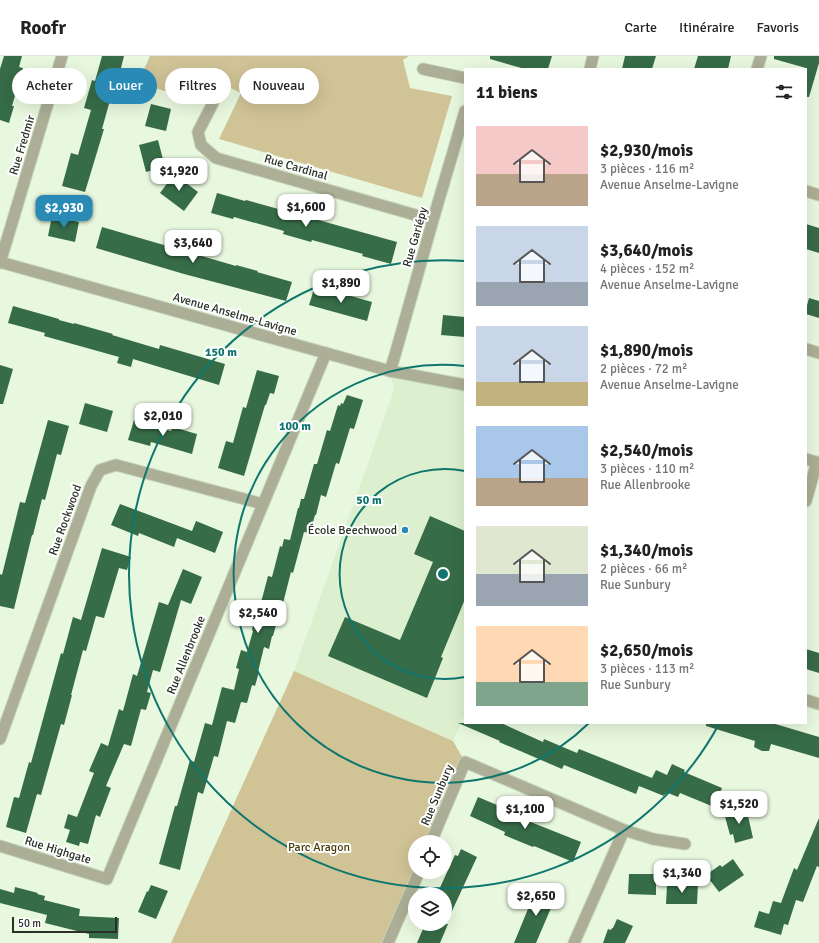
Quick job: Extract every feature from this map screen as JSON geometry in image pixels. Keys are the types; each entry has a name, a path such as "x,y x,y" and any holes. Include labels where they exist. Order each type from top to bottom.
{"street":[{"name":"Rue Fredmir","path":"0,262 62,56"},
{"path":"590,68 593,56"},
{"path":"758,68 761,56"},
{"path":"423,69 464,78"},
{"name":"Rue Cardinal","path":"212,104 198,132 201,145 216,158 433,220"},
{"name":"Rue Gariépy","path":"390,371 464,113"},
{"path":"807,191 819,195"},
{"name":"Avenue Anselme-Lavigne","path":"0,262 390,371 464,385"},
{"path":"807,349 819,353"},
{"name":"Rue Allenbrooke","path":"107,879 326,353"},
{"path":"807,459 818,462 807,498"},
{"name":"Rue Rockwood","path":"0,739 91,486 100,470 116,465 263,504"},
{"path":"807,700 819,704"},
{"name":"Rue Sunbury","path":"435,835 466,762 624,830 653,839 685,844"},
{"path":"574,943 624,830"},
{"name":"Rue Highgate","path":"0,846 107,879"},
{"path":"388,943 416,879"}],"shaded area":[{"name":"École Beechwood","path":"390,371 464,385 464,716 453,741 294,671 394,390"}],"green space":[{"path":"150,56 409,56 403,60 410,88 452,96 422,198 219,139 239,97 239,104 319,104 319,68 239,68 239,92 231,88 231,68 165,68 165,91 157,89 157,68 145,68"},
{"name":"Parc Aragon","path":"294,671 453,741 465,762 434,835 408,835 408,879 412,879 408,887 388,943 171,943"}],"building":[{"path":"4,56 22,56 19,67 23,68 12,68 12,106 14,106 9,123 0,120 0,69"},
{"path":"102,56 124,56 121,68 99,68"},
{"path":"490,56 552,56 548,68 522,68 490,59"},
{"path":"625,56 656,56 652,68 622,68"},
{"path":"698,56 731,56 728,68 694,68"},
{"path":"774,56 819,56 819,63 809,97 807,97 807,68 774,59"},
{"path":"92,80 95,81 95,104 109,104 102,129 104,129 85,192 62,186 71,153 78,155 91,110 84,108 85,104 87,104 87,98"},
{"path":"151,104 171,109 166,131 145,126"},
{"path":"158,140 165,167 146,172 139,145"},
{"path":"174,174 198,192 184,211 160,193"},
{"path":"217,193 397,242 391,264 362,256 363,254 312,240 311,242 283,234 284,231 234,217 233,219 211,213"},
{"path":"52,216 79,222 75,242 48,236"},
{"path":"807,224 819,228 819,253 807,249"},
{"path":"102,227 292,282 286,301 184,274 96,248"},
{"path":"315,286 372,302 367,321 309,305"},
{"path":"809,298 819,301 819,318 807,314"},
{"path":"13,306 113,334 112,335 159,349 160,345 225,364 219,385 133,359 131,367 117,363 119,357 44,336 45,333 8,323"},
{"path":"443,315 464,317 464,337 441,335"},
{"path":"0,365 13,369 3,404 0,404"},
{"path":"257,370 279,376 274,394 270,393 265,405 244,476 218,468 226,441 233,443 243,407 246,408"},
{"path":"347,395 363,400 354,429 350,428 339,464 336,463 326,497 321,495 310,533 304,532 293,573 291,572 269,649 264,647 255,686 252,685 247,703 241,702 235,723 227,721 218,757 214,756 203,794 198,792 180,870 159,864 175,806 177,806 190,760 194,762 205,723 212,725 222,687 234,690 239,669 236,668 241,650 247,652 256,613 258,614 268,576 272,577 280,546 282,547 284,539 290,540 301,499 304,499 314,464 317,464 327,430 330,431 338,405 340,406 341,403 343,404"},
{"path":"85,403 113,411 107,432 79,424"},
{"path":"48,420 69,426 61,455 57,454 45,500 42,499 14,609 0,606 0,574 2,575 20,502 25,503"},
{"path":"134,420 171,431 172,427 197,434 192,454 151,442 150,446 128,440"},
{"path":"120,504 192,531 196,521 223,532 215,553 177,538 174,547 139,533 138,536 111,525"},
{"path":"430,516 464,531 464,601 441,657 443,658 427,698 328,656 345,617 400,640 433,562 414,554"},
{"path":"102,548 131,557 127,570 119,568 104,618 96,616 86,651 83,650 64,725 61,724 41,795 37,794 26,833 6,827 14,797 19,798 29,762 31,763 61,653 63,654 73,617 81,620"},
{"path":"183,569 202,577 191,604 181,600 160,672 153,670 147,692 151,693 146,710 141,709 131,746 124,744 106,786 111,788 100,817 96,815 88,844 80,842 79,846 66,842 70,830 64,828 68,814 77,817 94,773 89,771 101,743 108,746 119,709 123,711 133,674 137,676 159,602 168,605"},
{"path":"807,649 819,653 819,673 807,669"},
{"path":"458,723 503,724 543,742 544,739 577,753 579,749 652,778 656,770 667,775 672,764 685,770 684,772 722,788 714,807 680,793 678,797 668,793 664,796 639,786 636,794 564,765 562,769 499,742 500,741"},
{"path":"706,724 775,724 819,737 819,758 771,744 769,751 762,751 754,747 755,741 706,726"},
{"path":"478,797 504,808 503,811 581,842 573,862 504,835 505,832 470,816"},
{"path":"746,807 753,838 735,843 733,834 730,835 724,813"},
{"path":"819,818 819,867 817,866 803,902 796,900 788,925 784,924 781,935 754,927 759,911 769,914 773,901 781,903 794,868 797,870"},
{"path":"461,849 477,857 452,911 452,887 440,887 444,879 452,879 452,862 455,855 458,856"},
{"path":"733,859 744,875 719,892 706,875 720,865 722,867"},
{"path":"629,874 656,874 656,895 628,894"},
{"path":"680,883 698,883 697,904 666,904 667,885 680,885"},
{"path":"151,885 168,891 156,919 138,912"},
{"path":"15,887 45,896 44,900 80,909 79,916 119,918 118,939 89,938 89,934 45,923 47,915 0,903 0,889 14,893"},
{"path":"537,887 556,895 551,908 536,943 514,943"},
{"path":"617,919 633,926 625,943 603,943 608,929 611,930 613,928"},
{"path":"422,931 445,931 440,943 417,943"}],"place":[{"name":"École Beechwood","path":"405,530"}]}
